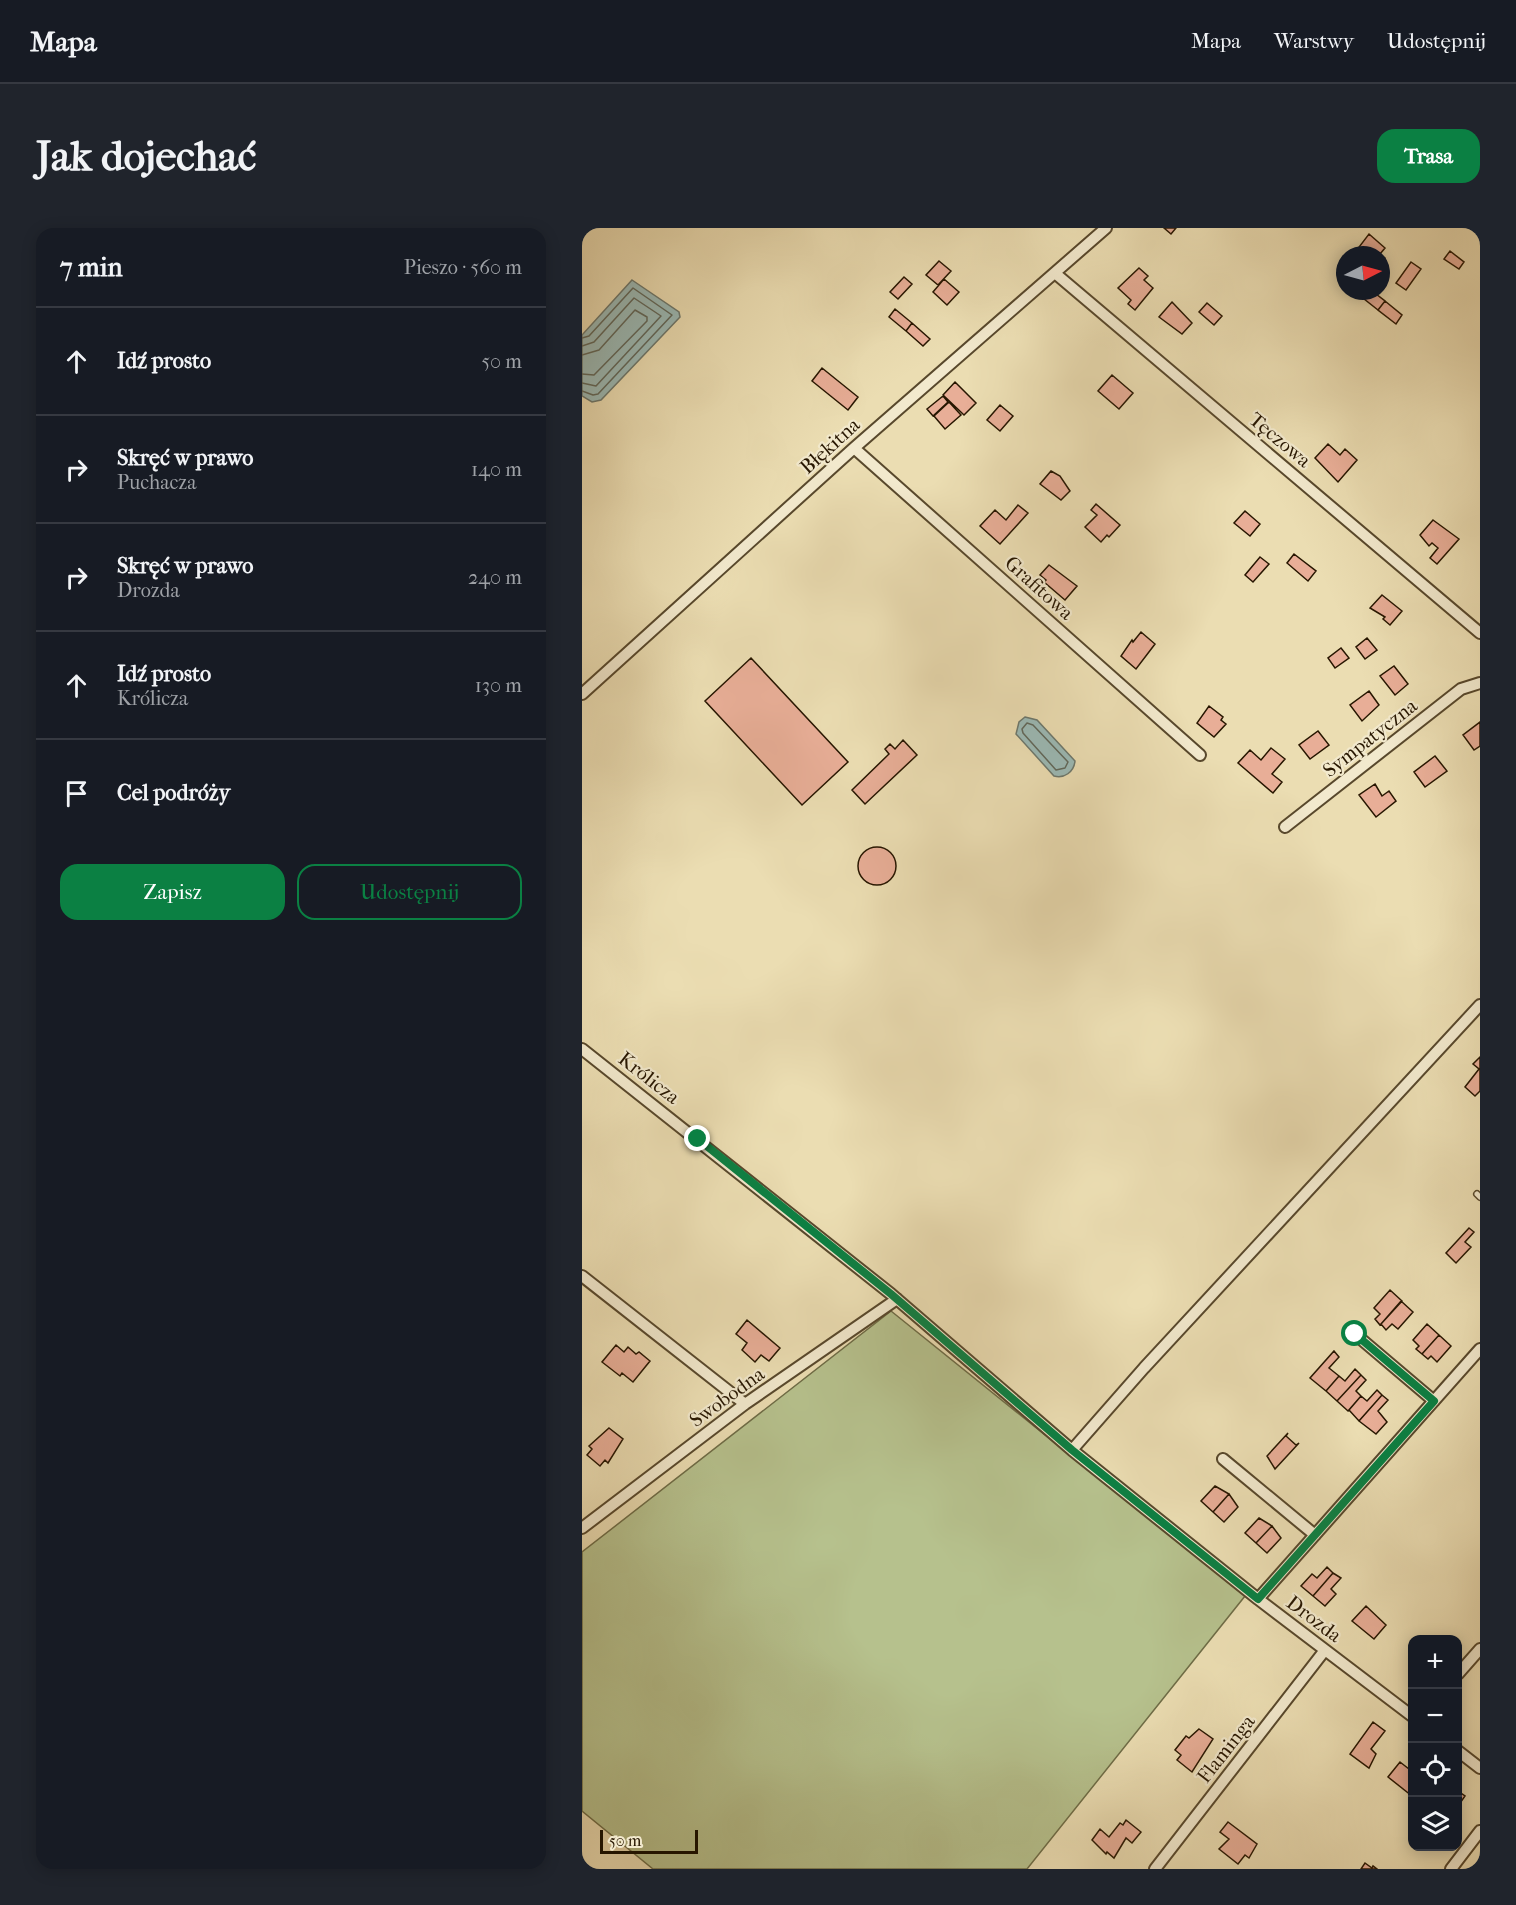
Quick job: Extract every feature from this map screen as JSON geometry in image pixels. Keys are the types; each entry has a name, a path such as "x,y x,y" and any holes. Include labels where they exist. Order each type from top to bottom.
{"street":[{"name":"Błękitna","path":"582,694 854,448 1106,228"},
{"name":"Tęczowa","path":"1056,274 1480,633"},
{"name":"Grafitowa","path":"854,448 1200,755"},
{"name":"Sympatyczna","path":"1285,827 1461,689 1480,683"},
{"path":"1072,1450 1143,1368 1480,1005"},
{"name":"Królicza","path":"582,1049 894,1297"},
{"path":"582,1276 745,1404"},
{"name":"Drozda","path":"894,1297 1072,1450 1258,1599 1408,1712"},
{"name":"Swobodna","path":"582,1528 745,1404 894,1297"},
{"path":"1355,1334 1434,1401"},
{"path":"1258,1599 1480,1349"},
{"path":"1223,1459 1315,1535"},
{"path":"1462,1669 1480,1649"},
{"name":"Flaminga","path":"1155,1869 1325,1650"},
{"path":"1462,1754 1480,1768"},
{"path":"1450,1869 1480,1831"}],"green space":[{"path":"891,1311 1245,1596 1027,1869 653,1869 582,1811 582,1552"}],"water":[{"path":"632,280 679,312 680,317 601,400 592,402 582,396 582,335"},
{"path":"1025,717 1037,720 1075,761 1068,774 1054,776 1016,734 1019,722"}],"building":[{"path":"1164,228 1176,228 1171,234"},
{"path":"1369,234 1383,246 1360,246"},
{"path":"1450,251 1464,262 1459,269 1444,259"},
{"path":"939,261 951,271 938,285 926,275"},
{"path":"1411,262 1421,269 1406,290 1396,283"},
{"path":"1139,268 1148,276 1144,280 1153,288 1135,310 1128,304 1131,300 1118,288"},
{"path":"904,277 912,284 898,299 890,292"},
{"path":"944,279 959,292 947,305 933,292"},
{"path":"1365,300 1385,301 1378,310"},
{"path":"1385,301 1402,315 1396,324 1378,310"},
{"path":"1172,302 1192,323 1182,334 1159,317"},
{"path":"1207,303 1222,316 1214,325 1199,312"},
{"path":"895,309 912,323 906,331 889,317"},
{"path":"912,323 930,339 923,346 906,331"},
{"path":"822,368 858,397 848,410 812,381"},
{"path":"1112,375 1133,393 1119,409 1098,391"},
{"path":"955,382 976,403 964,415 943,395"},
{"path":"943,396 948,402 933,416 927,409"},
{"path":"949,402 961,415 945,429 934,416"},
{"path":"1000,405 1013,416 1000,431 987,420"},
{"path":"1328,444 1340,455 1345,449 1357,460 1338,482 1315,458"},
{"path":"1051,471 1060,476 1070,491 1061,500 1040,484"},
{"path":"1096,504 1120,525 1101,542 1085,527 1097,515 1091,510"},
{"path":"1018,505 1028,513 1000,544 980,526 995,510 1006,520"},
{"path":"1245,511 1260,524 1250,536 1234,523"},
{"path":"1433,520 1459,539 1437,564 1430,558 1438,548 1432,543 1429,546 1420,535"},
{"path":"1294,554 1316,571 1308,581 1287,563"},
{"path":"1260,557 1269,564 1253,582 1245,575"},
{"path":"1049,565 1077,586 1065,600 1044,582 1046,580 1040,575"},
{"path":"1382,595 1402,611 1390,625 1383,619 1385,617 1370,608"},
{"path":"1141,632 1155,644 1136,669 1121,656"},
{"path":"1367,638 1377,650 1365,659 1356,647"},
{"path":"1341,648 1349,658 1335,668 1328,658"},
{"path":"751,658 848,762 802,805 705,701"},
{"path":"1394,666 1408,684 1395,695 1380,676"},
{"path":"1369,691 1379,705 1362,721 1350,705"},
{"path":"1209,706 1223,717 1221,720 1226,724 1214,737 1197,723"},
{"path":"1480,722 1480,746 1474,750 1463,735"},
{"path":"1318,731 1329,745 1310,759 1299,745"},
{"path":"903,740 917,755 865,804 852,790 889,754 885,749 890,744 895,749"},
{"path":"1271,748 1285,759 1272,774 1282,782 1273,793 1238,763 1250,750 1261,760"},
{"path":"1435,756 1447,771 1425,787 1414,772"},
{"path":"1375,784 1382,796 1389,791 1396,801 1376,817 1359,795"},
{"path":"877,847 890,853 896,866 890,879 877,885 864,879 858,866 864,853"},
{"path":"1480,1057 1480,1091 1475,1096 1465,1087 1479,1069 1473,1064"},
{"path":"1469,1228 1474,1232 1465,1242 1471,1247 1456,1263 1446,1253"},
{"path":"1390,1290 1402,1301 1380,1325 1375,1319 1380,1314 1374,1308"},
{"path":"1401,1301 1413,1312 1398,1329 1392,1324 1386,1330 1381,1324"},
{"path":"747,1320 780,1348 769,1361 761,1355 755,1362 742,1350 747,1343 736,1334"},
{"path":"1427,1324 1439,1335 1422,1354 1416,1349 1419,1346 1413,1340"},
{"path":"1439,1335 1451,1346 1437,1362 1431,1356 1428,1359 1422,1354"},
{"path":"616,1345 624,1352 628,1347 636,1354 639,1352 650,1361 633,1382 622,1373 620,1376 602,1362"},
{"path":"1334,1351 1339,1357 1329,1368 1339,1376 1326,1391 1310,1378"},
{"path":"1355,1369 1361,1375 1337,1401 1326,1391 1339,1376 1345,1381"},
{"path":"1361,1375 1366,1380 1356,1391 1361,1396 1348,1411 1337,1401"},
{"path":"1377,1390 1382,1395 1359,1421 1349,1410 1361,1396 1367,1401"},
{"path":"1382,1395 1388,1400 1378,1411 1387,1422 1376,1434 1359,1421"},
{"path":"609,1428 623,1439 608,1463 605,1460 600,1466 587,1455 592,1449 589,1446"},
{"path":"1288,1433 1286,1436 1296,1445 1299,1443 1275,1469 1267,1456"},
{"path":"1215,1486 1229,1494 1213,1512 1201,1501"},
{"path":"1229,1494 1238,1507 1224,1522 1213,1512"},
{"path":"1259,1518 1272,1526 1256,1543 1245,1533"},
{"path":"1272,1526 1281,1538 1267,1553 1256,1543"},
{"path":"1327,1567 1333,1573 1313,1596 1301,1586 1312,1574 1317,1578"},
{"path":"1333,1573 1341,1578 1331,1589 1336,1594 1325,1606 1313,1596"},
{"path":"1366,1606 1386,1625 1374,1639 1352,1621"},
{"path":"1373,1722 1385,1731 1371,1749 1376,1754 1369,1768 1350,1754"},
{"path":"1199,1729 1213,1739 1192,1772 1177,1760 1181,1755 1175,1750 1186,1736 1189,1738"},
{"path":"1400,1762 1408,1768 1408,1793 1388,1777"},
{"path":"1126,1820 1141,1832 1132,1843 1126,1838 1114,1858 1107,1852 1106,1854 1092,1840 1100,1829 1109,1837 1120,1823 1123,1825"},
{"path":"1228,1822 1257,1844 1249,1858 1245,1855 1238,1864 1219,1849 1229,1839 1220,1832"},
{"path":"1365,1863 1372,1868 1373,1866 1377,1869 1361,1869"}],"route":[{"path":"698,1139 891,1294 1072,1450 1258,1599 1434,1401 1355,1334"}]}
